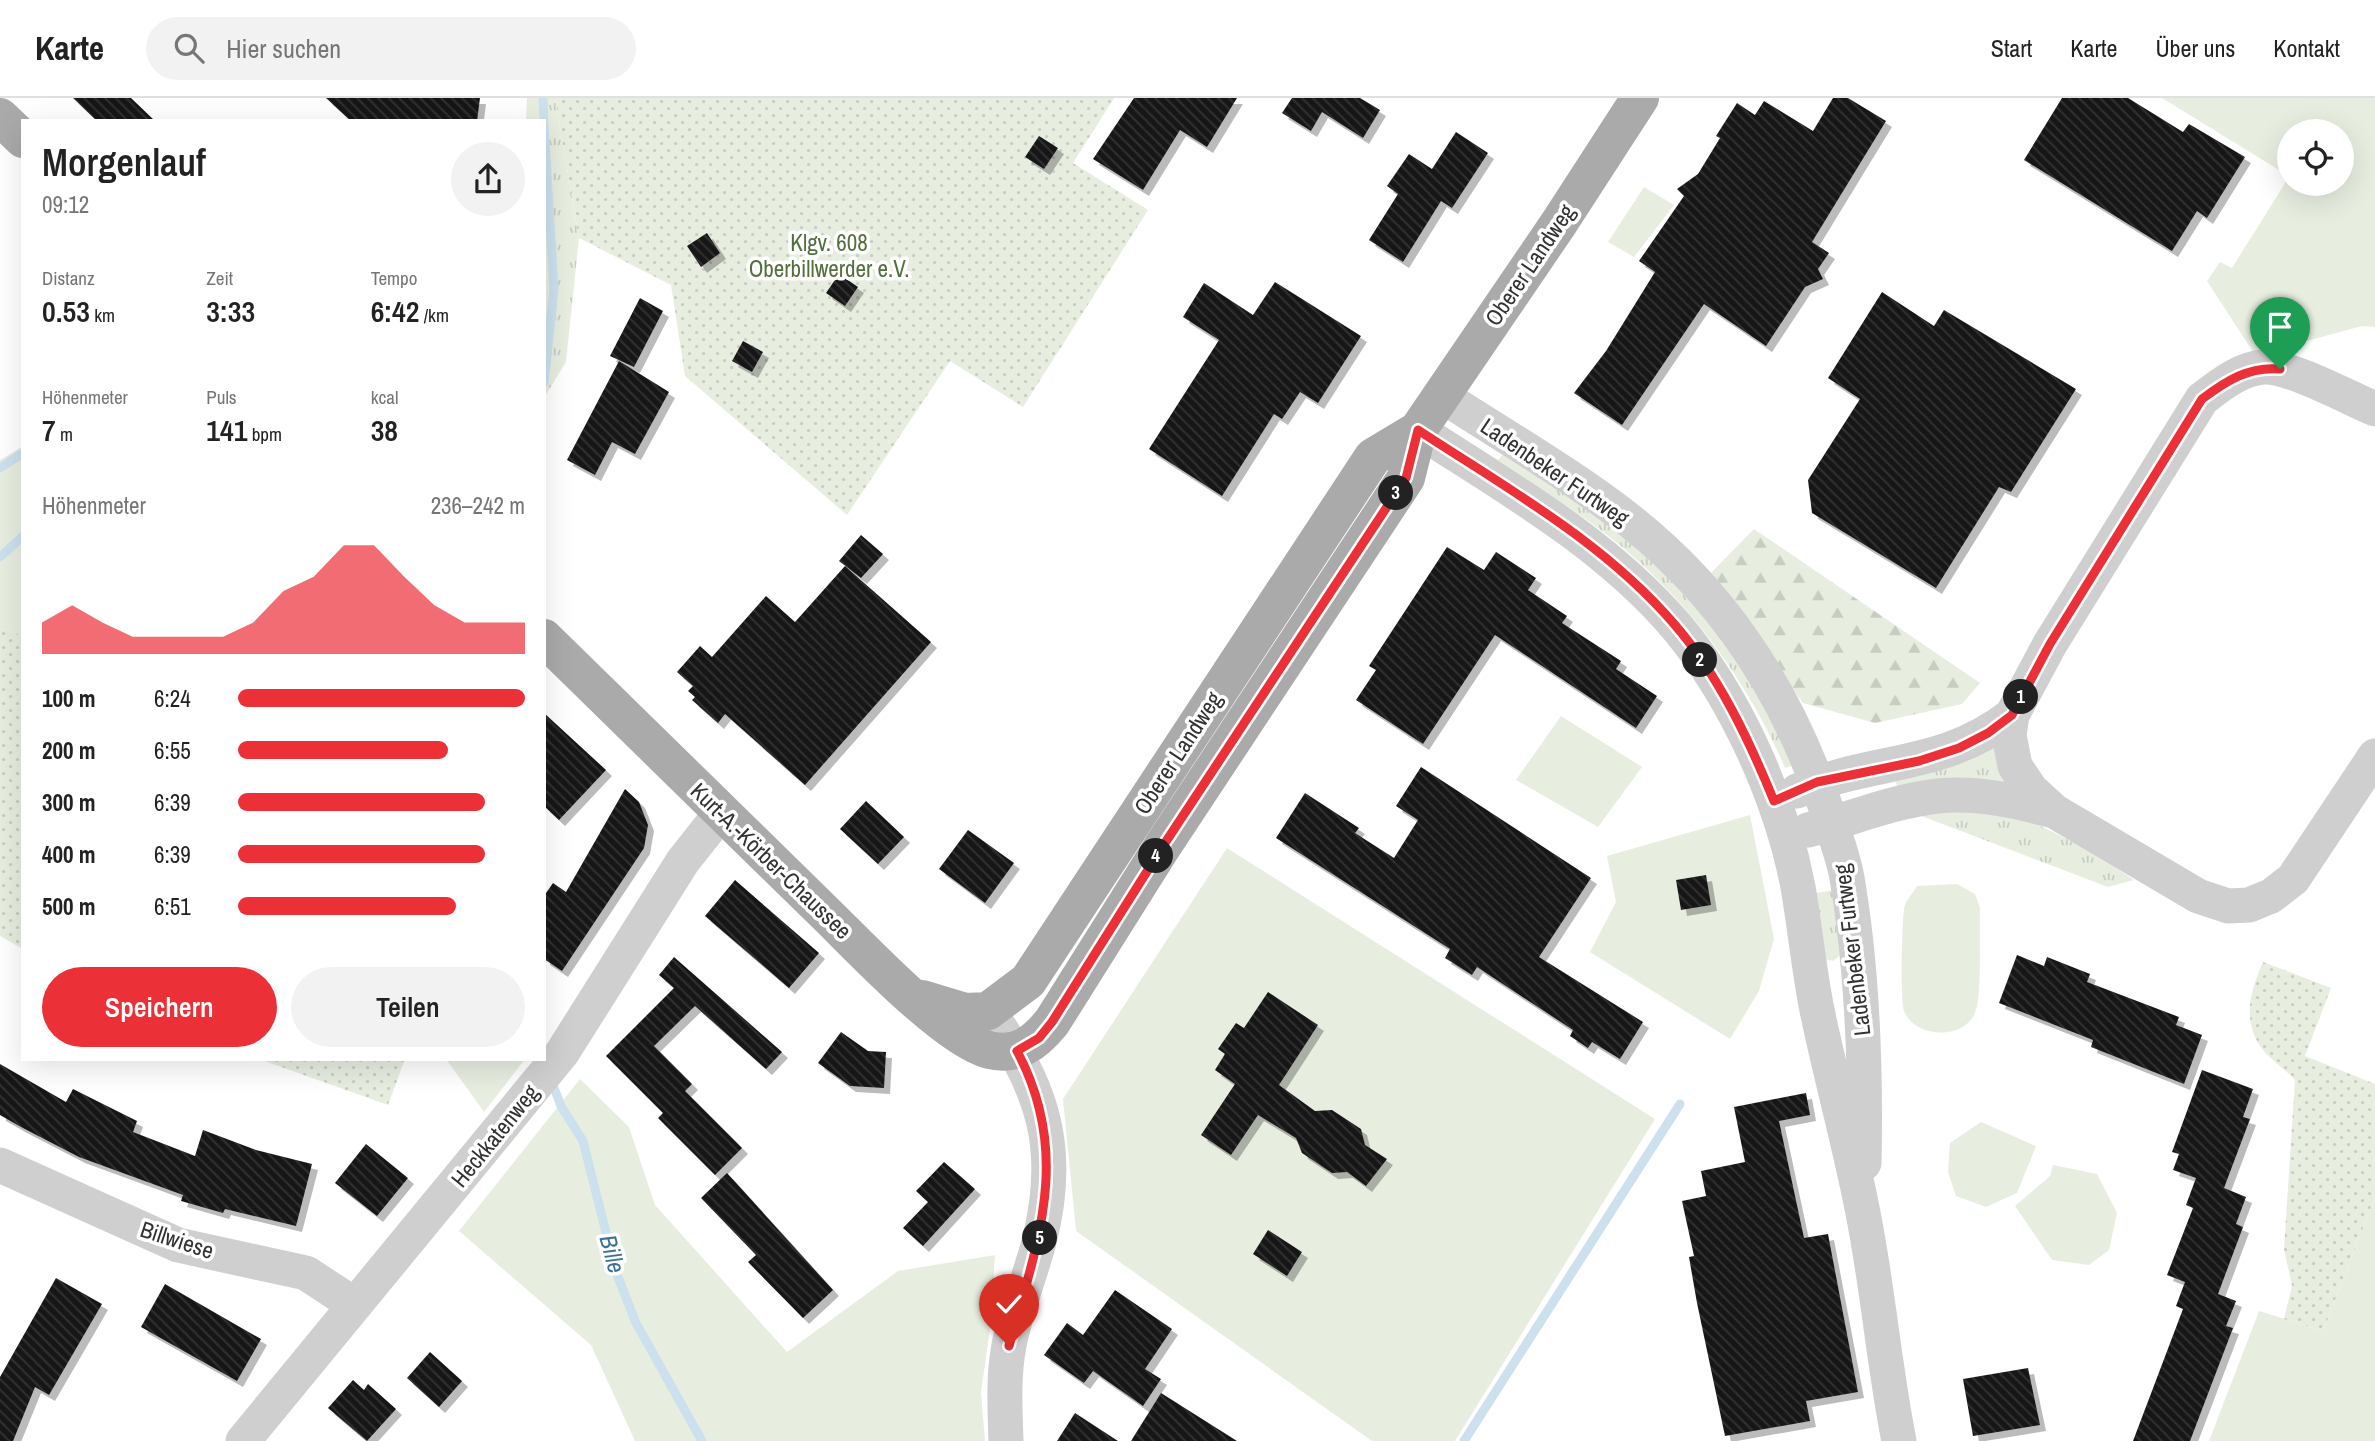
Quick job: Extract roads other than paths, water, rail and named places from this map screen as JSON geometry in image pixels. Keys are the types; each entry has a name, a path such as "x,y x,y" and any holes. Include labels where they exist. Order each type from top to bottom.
{"main road":[{"name":"Oberer Landweg","path":"1017,1051 1039,1038 1052,1022 1163,846 1406,478 1418,430 1640,98"},
{"path":"0,117 21,137"},
{"name":"Oberer Landweg","path":"988,1011 1027,981 1373,457 1418,430"},
{"path":"1266,619 1286,659"},
{"name":"Kurt-A.-Körber-Chaussee","path":"546,640 908,992 957,1034 979,1046 1000,1051 1017,1051"},
{"path":"1144,804 1146,831 1163,846"},
{"path":"908,992 948,1009 988,1011"}],"street":[{"path":"2375,409 2280,369 2262,367 2224,383 2202,399 2050,644 2012,715 2009,734 2015,766 2031,790 2054,811 2198,896 2228,906 2249,905 2271,897 2293,879 2375,755"},
{"name":"Ladenbeker Furtweg","path":"1441,395 1580,487 1663,550 1718,607 1783,702 1817,782 1846,877 1861,1000 1866,1075 1863,1212"},
{"name":"Ladenbeker Furtweg","path":"1418,430 1600,552 1674,623 1738,721 1774,801 1797,886 1832,1081 1863,1212 1899,1441"},
{"path":"1774,801 1817,782 1919,761 1959,748 1988,733 2012,715"},
{"path":"1785,836 1938,796 1976,795 2054,811"},
{"name":"Heckkatenweg","path":"243,1441 562,1053 683,861 721,813"},
{"path":"988,1011 1017,1051 1042,1111 1049,1162 1046,1203 1039,1241 1009,1346 1004,1392 1006,1441"},
{"name":"Billwiese","path":"0,1165 178,1245 306,1273 355,1305"}],"waterway":[{"path":"543,98 544,119"},
{"path":"546,158 554,289 546,363"},
{"path":"0,468 21,454"},
{"name":"Bille","path":"0,557 21,538"},
{"name":"Bille","path":"551,1080 561,1106 583,1141 616,1272 636,1323 702,1441"},
{"path":"1464,1441 1680,1104"}],"park label":[{"name":"Klgv. 608 Oberbillwerder e.V.","path":"829,256"}]}
